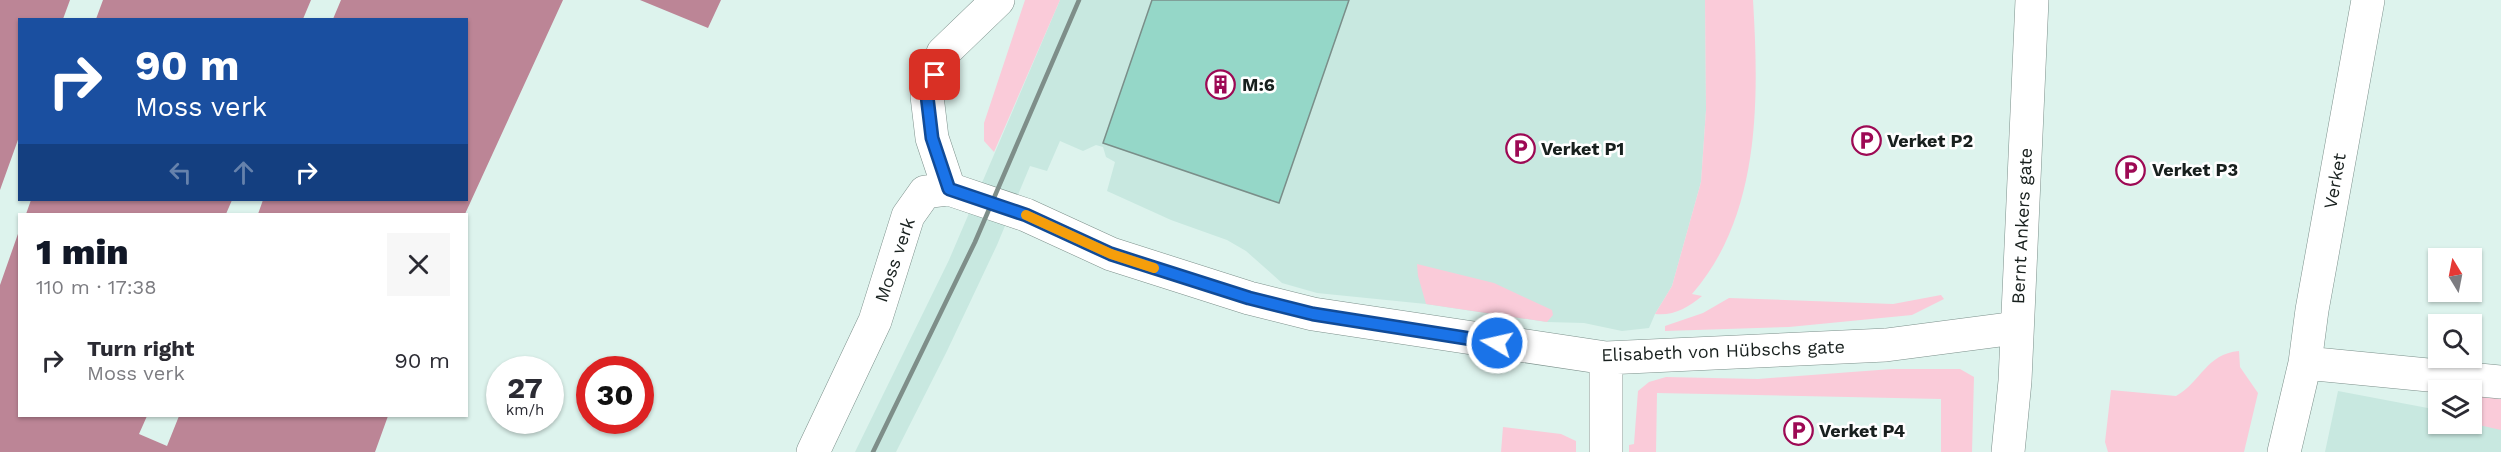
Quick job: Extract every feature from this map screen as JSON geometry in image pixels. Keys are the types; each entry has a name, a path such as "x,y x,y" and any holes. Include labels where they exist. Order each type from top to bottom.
{"street":[{"path":"949,189 932,138 927,96 943,53 998,0"},
{"name":"Bernt Ankers gate","path":"2008,452 2015,381 2016,328 2026,174 2032,0"},
{"name":"Verket","path":"2284,452 2305,363 2314,298 2368,0"},
{"name":"Elisabeth von Hübschs gate","path":"949,189 1026,215 1111,254 1249,298 1313,314 1606,358 1887,345 2016,328"},
{"name":"Moss verk","path":"813,452 875,321 908,216 925,192 949,189"},
{"path":"1605,452 1606,358"},
{"path":"2305,363 2501,382"}],"shaded area":[{"path":"0,0 563,0 465,213 18,213 18,417 388,417 375,452 0,452"},
{"path":"640,0 721,0 708,28"},
{"path":"1025,0 1060,0 994,152 984,141 984,123"},
{"path":"1060,0 1705,0 1706,110 1701,182 1672,286 1649,328 1622,331 1584,323 1547,322 1426,304 1317,293 1282,283 1246,251 1227,240 1171,220 1107,191 1115,162 1106,157 1103,147 1096,145 1083,151 1060,141 1047,171 1030,166 997,245 896,452 855,452 949,260"},
{"path":"1705,0 1753,0 1756,77 1751,154 1743,192 1731,229 1715,263 1692,294 1702,296 1680,310 1668,314 1655,314 1672,286 1701,182 1706,110"},
{"path":"1417,264 1494,283 1552,310 1553,315 1547,322 1426,304"},
{"path":"1941,295 1944,299 1912,315 1789,327 1665,331 1665,326 1703,313 1729,298 1893,304"},
{"path":"2239,351 2240,367 2258,393 2244,452 2108,452 2105,442 2111,390 2176,396 2219,357"},
{"path":"1892,369 1960,369 1974,377 1972,452 1941,452 1941,399 1657,393 1656,452 1629,452 1629,445 1634,444 1638,391 1649,382 1666,377 1758,379"},
{"path":"2338,391 2428,408 2428,434 2482,434 2482,413 2501,395 2501,452 2325,452"},
{"path":"2482,394 2501,395 2501,430 2482,426"},
{"path":"1503,427 1561,434 1576,441 1576,452 1501,452"}],"pier":[{"path":"70,0 103,0 96,18 63,18"},
{"path":"311,0 341,0 333,18 303,18"},
{"path":"18,140 18,201 31,201 26,213 18,213 18,234 0,285 0,190"},
{"path":"232,201 263,201 258,213 226,213"},
{"path":"147,417 179,417 167,446 139,434"}],"building":[{"name":"M:6","path":"1152,0 1349,0 1279,203 1103,143"}],"railway":[{"path":"873,452 975,242 1079,0"}],"slow traffic":[{"path":"1026,215 1111,254 1154,268"}],"place":[{"name":"M:6","path":"1221,85"},
{"name":"Verket P2","path":"1866,141"},
{"name":"Verket P1","path":"1520,149"},
{"name":"Verket P3","path":"2131,170"},
{"name":"Verket P4","path":"1798,431"}],"route":[{"path":"935,75 927,96 932,138 949,189 1026,215 1111,254 1249,298 1313,314 1497,343"}]}
